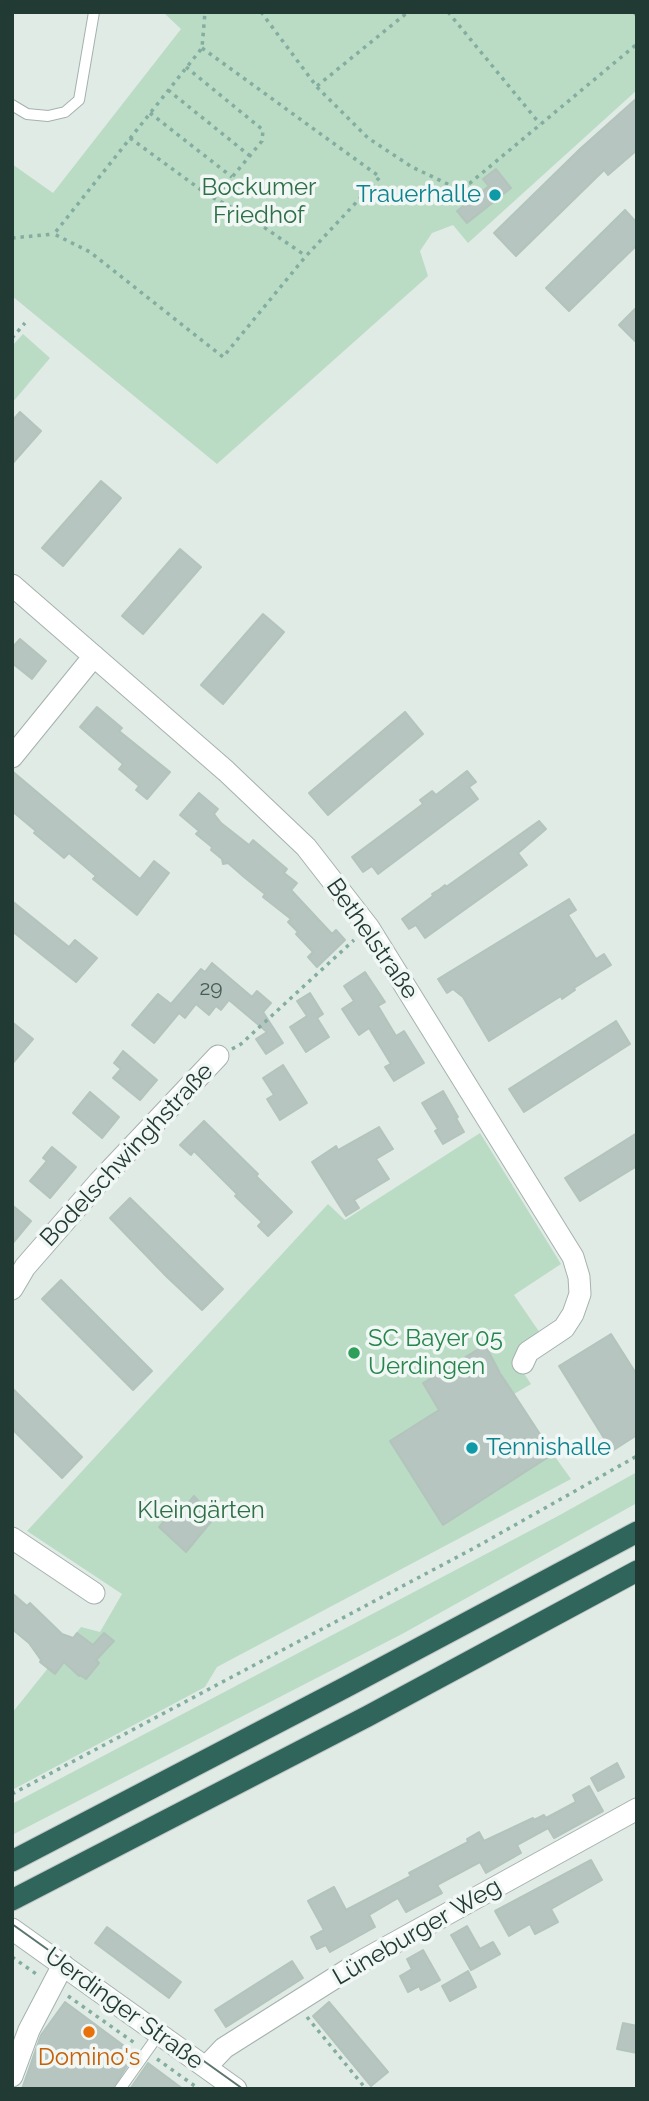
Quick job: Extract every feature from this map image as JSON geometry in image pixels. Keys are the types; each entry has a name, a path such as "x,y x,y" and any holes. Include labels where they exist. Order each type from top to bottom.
{"highway":[{"path":"12,1861 637,1532"},
{"path":"19,1897 368,1716 637,1571"}],"street":[{"name":"Bethelstraße","path":"12,585 226,771 306,847 369,928 573,1257 579,1277 580,1294 572,1314 564,1328 528,1352 523,1363"},
{"path":"12,757 94,656"},
{"name":"Bodelschwinghstraße","path":"12,1289 25,1268 99,1182 218,1056"},
{"path":"12,1538 94,1593"},
{"name":"Lüneburger Weg","path":"206,2067 224,2049 359,1962 637,1810"},
{"name":"Uerdinger Straße","path":"12,1929 236,2089"},
{"path":"12,2076 29,2030 63,1965"}],"lane":[{"path":"12,105 27,114 48,116 65,112 79,100 94,12"},
{"path":"120,2089 159,2034"}],"path":[{"path":"54,234 202,48 205,12"},
{"path":"261,12 317,87 368,138 412,167 454,187 470,183 637,44"},
{"path":"317,87 408,12"},
{"path":"448,12 540,124"},
{"path":"12,238 54,234 90,252 223,357 306,256 380,177 202,48"},
{"path":"186,67 264,130 262,141 219,193 208,195"},
{"path":"168,90 250,156"},
{"path":"150,113 232,177"},
{"path":"130,138 208,195 246,215 306,256"},
{"path":"12,338 15,331 25,323"},
{"path":"218,1056 241,1044 369,928"},
{"path":"12,1794 476,1547 637,1456"},
{"path":"12,1957 199,2089"},
{"path":"296,2003 366,2089"}],"green space":[{"name":"Bockumer Friedhof","path":"163,12 637,12 637,90 468,243 453,225 432,233 420,251 428,276 217,464 12,296 12,164 53,193 181,29"},
{"path":"23,334 50,358 12,403 12,346"},
{"name":"Kleingärten","path":"480,1133 561,1264 514,1295 540,1333 523,1372 531,1384 514,1394 484,1345 424,1383 439,1410 391,1442 443,1525 553,1454 571,1479 217,1667 205,1687 12,1790 12,1713 81,1627 100,1632 122,1594 27,1531 328,1204 345,1220"},
{"path":"637,1472 637,1503 402,1634 12,1835 12,1804"}],"building":[{"path":"637,98 637,150 608,175 604,170 516,256 494,233"},
{"name":"Trauerhalle","path":"496,169 511,188 467,223 457,211 489,186 483,179"},
{"path":"625,210 637,223 637,245 569,311 546,288"},
{"path":"637,307 637,343 619,325"},
{"path":"20,412 41,431 12,464 12,421"},
{"path":"101,481 121,498 63,566 42,548"},
{"path":"180,549 201,567 143,634 122,616"},
{"path":"263,614 284,632 223,704 201,685"},
{"path":"20,639 46,661 32,679 12,663 12,648"},
{"path":"97,707 122,728 119,731 170,772 147,799 136,790 139,786 119,769 123,764 80,727"},
{"path":"405,712 423,734 328,815 309,793"},
{"path":"12,771 140,879 154,861 169,873 137,915 93,879 96,876 69,853 64,858 12,811"},
{"path":"467,771 476,782 469,787 478,799 378,874 372,866 363,872 352,857 423,804 420,800 432,791 436,795"},
{"path":"199,793 218,809 214,814 221,823 249,845 253,840 287,869 284,873 297,883 291,890 332,934 336,930 345,940 317,967 308,957 313,952 288,922 291,919 263,897 265,894 228,863 223,864 222,859 211,850 212,847 196,834 199,831 180,815"},
{"path":"539,821 546,829 518,853 527,865 425,938 416,925 409,929 402,919 433,896 432,894 445,885 446,887"},
{"path":"569,899 576,910 568,915 596,959 604,954 611,965 574,988 575,990 562,999 561,996 489,1041 463,997 453,989 447,993 438,979"},
{"path":"12,901 69,947 75,940 97,958 76,982 12,931"},
{"path":"212,963 252,997 257,991 271,1003 263,1012 283,1043 266,1054 256,1039 267,1032 229,1000 221,1010 216,1006 209,1015 196,1004 185,1018 179,1013 154,1043 132,1025 158,994 171,1004 201,969 205,972"},
{"path":"365,972 385,1002 378,1006 396,1036 404,1031 424,1063 394,1081 385,1067 391,1064 369,1028 359,1035 342,1009 354,1001 344,986"},
{"path":"310,993 323,1014 317,1018 329,1037 306,1052 290,1027 307,1016 297,1001"},
{"path":"616,1021 630,1044 524,1112 509,1089"},
{"path":"12,1022 33,1039 12,1064"},
{"path":"123,1051 157,1080 140,1100 113,1078 121,1069 114,1063"},
{"path":"283,1065 307,1103 280,1120 267,1099 274,1095 263,1078"},
{"path":"443,1091 464,1132 443,1144 435,1131 438,1129 422,1103"},
{"path":"90,1092 119,1117 102,1138 73,1113"},
{"path":"204,1121 292,1212 268,1236 258,1226 262,1222 235,1196 237,1194 194,1151 191,1155 180,1145"},
{"path":"379,1127 393,1149 376,1159 389,1179 354,1200 359,1208 346,1216 312,1162 336,1146 338,1150"},
{"path":"637,1133 637,1166 580,1201 565,1178"},
{"path":"52,1147 76,1167 50,1198 30,1181 47,1161 43,1158"},
{"path":"130,1198 223,1289 202,1310 110,1218"},
{"path":"12,1205 31,1221 12,1244"},
{"path":"61,1280 152,1371 133,1390 42,1299"},
{"path":"611,1334 637,1375 637,1435 612,1451 559,1366"},
{"name":"Tennishalle","path":"485,1345 553,1454 443,1525 390,1441 439,1410 423,1383"},
{"path":"12,1388 82,1457 62,1478 12,1429"},
{"path":"194,1496 214,1518 186,1552 159,1527 180,1504 184,1508"},
{"path":"12,1593 27,1606 30,1603 62,1634 73,1638 77,1633 93,1645 104,1633 114,1641 96,1660 99,1663 86,1679 64,1662 55,1674 40,1662 29,1643 12,1629"},
{"path":"617,1763 624,1777 598,1791 591,1778"},
{"path":"589,1786 603,1811 554,1838 548,1828 517,1845 521,1853 486,1873 480,1862 437,1885 442,1893 406,1912 398,1898 369,1915 375,1927 330,1952 326,1945 317,1949 311,1937 324,1930 308,1901 334,1887 346,1910 411,1876 409,1873 468,1842 467,1839 479,1832 484,1841 533,1818 534,1820 544,1815 546,1818 576,1802 573,1795"},
{"path":"591,1860 602,1880 551,1909 558,1922 535,1934 530,1924 509,1936 495,1911"},
{"path":"467,1926 480,1949 493,1942 500,1954 471,1970 451,1935"},
{"path":"107,1927 181,1982 169,1998 95,1943"},
{"path":"423,1950 440,1980 421,1990 419,1986 408,1992 400,1976 412,1969 407,1959"},
{"path":"292,1961 303,1978 226,2027 215,2010"},
{"path":"468,1971 476,1987 450,2001 442,1986"},
{"path":"65,2002 135,2054 112,2089 22,2089 41,2035"},
{"path":"329,2002 388,2072 371,2086 313,2016"},
{"path":"623,2023 637,2026 637,2053 617,2049"},
{"path":"148,2063 183,2089 130,2089"}],"tram line":[{"path":"12,1924 243,2089"}],"place":[{"name":"Trauerhalle","path":"495,195"},
{"name":"SC Bayer 05 Uerdingen","path":"354,1353"},
{"name":"Tennishalle","path":"472,1448"},
{"name":"Domino's","path":"89,2032"}]}
